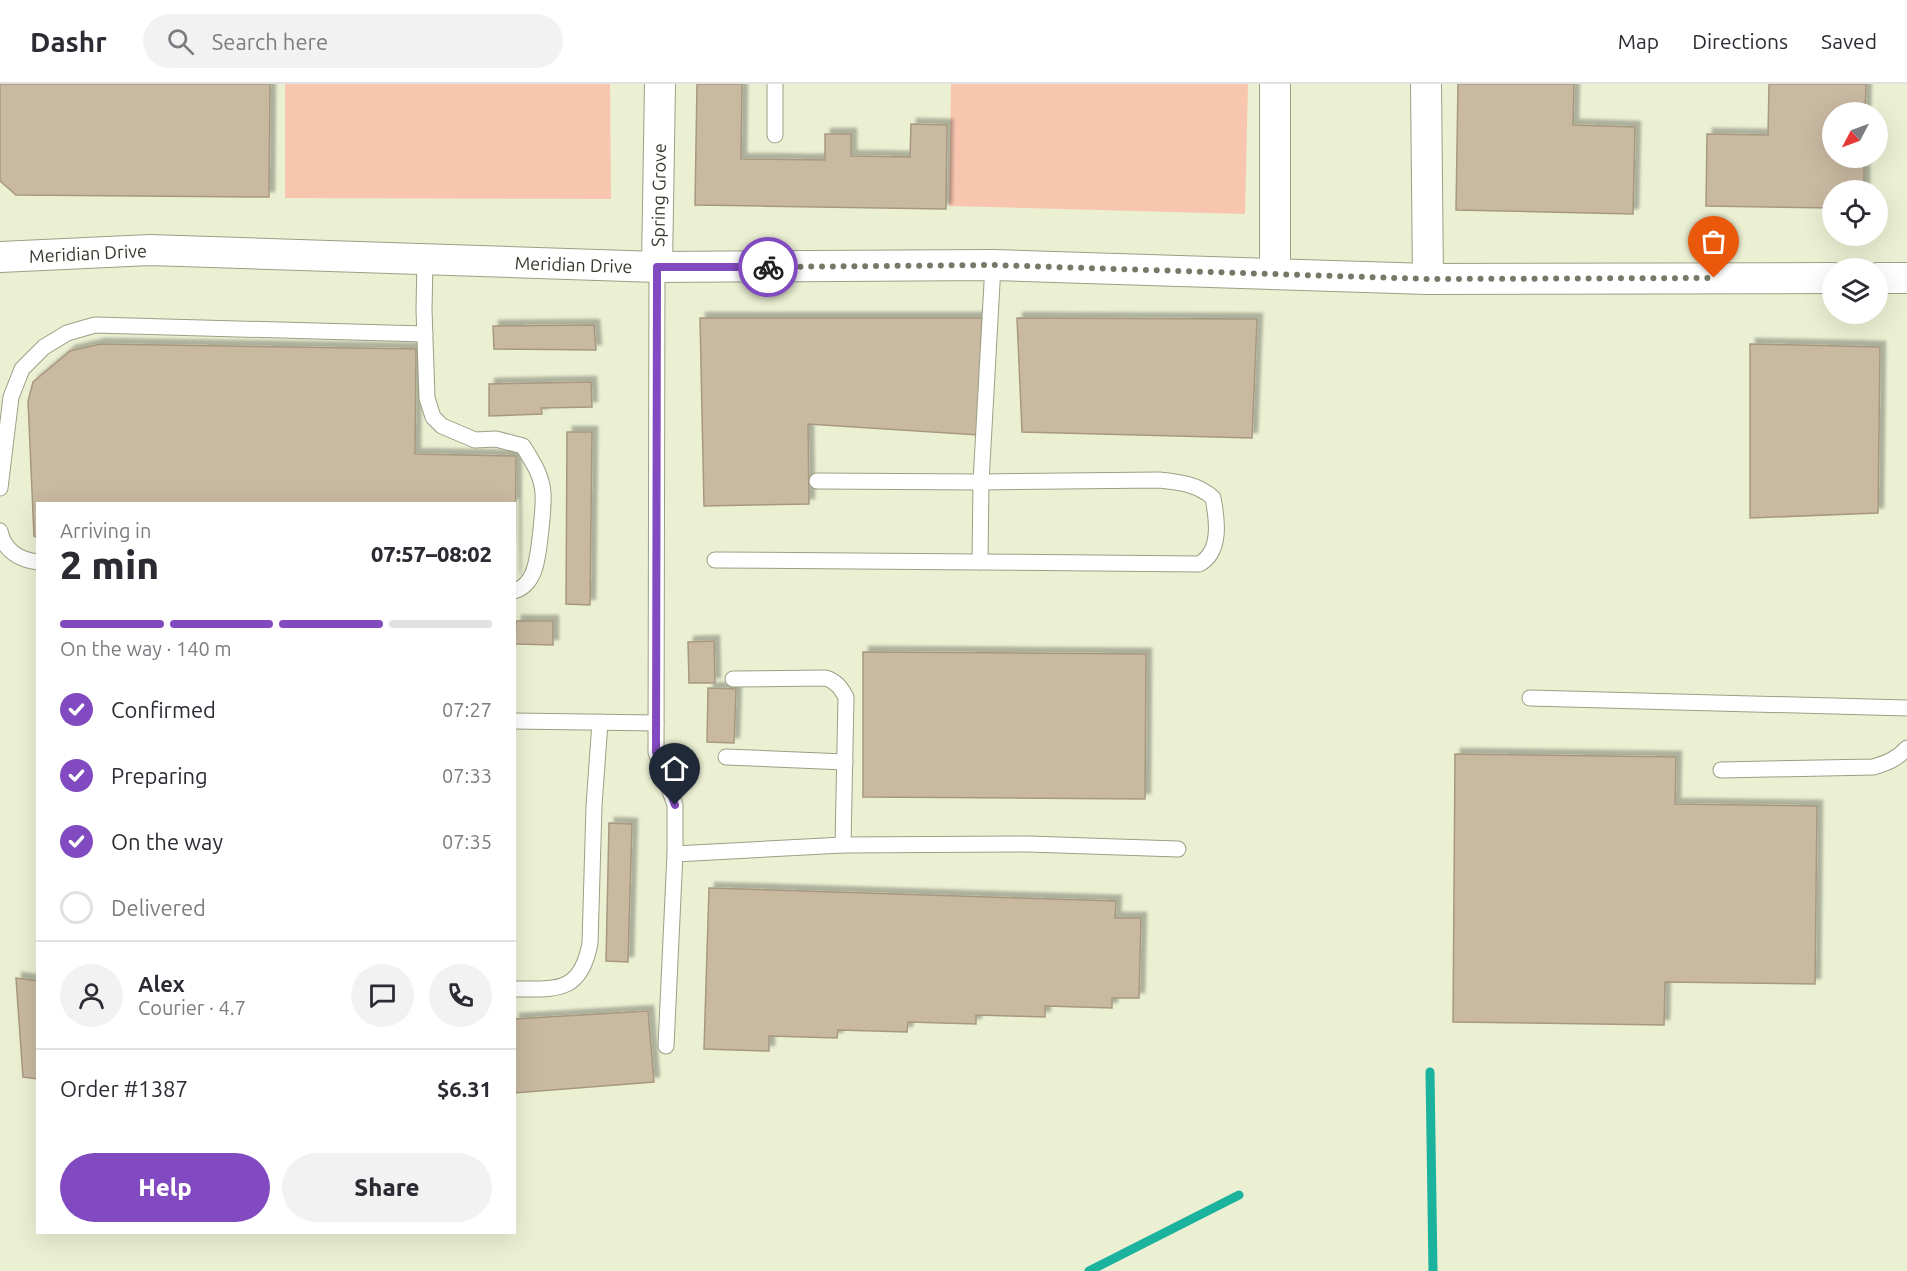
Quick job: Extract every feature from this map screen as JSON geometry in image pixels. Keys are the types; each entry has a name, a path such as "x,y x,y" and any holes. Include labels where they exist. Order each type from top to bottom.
{"street":[{"name":"Spring Grove","path":"657,267 660,84"},
{"path":"1275,84 1275,274"},
{"path":"1426,84 1428,279"},
{"name":"Meridian Drive","path":"0,257 150,250 657,267 993,265 1428,279 1822,278"},
{"path":"1888,278 1907,278"}],"lane":[{"path":"775,84 775,135"},
{"path":"425,259 428,398 434,417 441,426 475,440 496,439 523,446 538,472 543,493 535,567 528,581 521,589 516,590"},
{"path":"980,562 981,482 993,265"},
{"name":"Spring Grove","path":"657,267 656,752 675,805 675,854 666,1046"},
{"path":"0,488 11,397 22,369 44,347 67,333 95,325 425,334"},
{"path":"716,560 1199,564 1205,561 1217,533 1218,522 1213,498 1200,488 1179,482 1159,480 817,481"},
{"path":"0,531 1,537 11,551 23,560 36,562"},
{"path":"733,679 826,678 840,686 846,697 843,845"},
{"path":"1530,698 1907,708"},
{"path":"516,721 656,723"},
{"path":"516,989 553,989 568,984 581,973 587,959 590,944 594,806 600,722"},
{"path":"1721,770 1873,767 1894,760 1907,748"},
{"path":"726,757 845,762"},
{"path":"675,854 843,845 1028,844 1178,849"}],"shaded area":[{"path":"285,84 610,84 611,199 285,198"},
{"path":"951,84 1248,84 1245,214 949,206"}],"building":[{"path":"0,84 270,84 269,197 16,195 0,181"},
{"path":"697,84 742,84 741,159 825,160 825,134 851,134 851,156 910,157 911,124 947,125 946,209 695,205"},
{"path":"1458,84 1574,84 1573,125 1635,127 1633,214 1456,210"},
{"path":"1769,84 1866,84 1865,102 1822,102 1822,168 1864,168 1864,180 1822,180 1822,208 1706,206 1707,134 1768,135"},
{"path":"700,318 982,318 978,435 808,424 809,504 704,506"},
{"path":"1017,318 1257,319 1252,438 1022,432"},
{"path":"594,325 596,350 494,349 493,326"},
{"path":"100,344 416,349 415,454 516,456 516,502 36,502 36,537 34,536 28,401 33,382 70,351"},
{"path":"1750,344 1880,347 1878,513 1750,518"},
{"path":"591,382 592,407 541,408 542,414 489,416 489,384"},
{"path":"567,432 592,432 590,605 566,604"},
{"path":"516,621 553,621 553,645 516,644"},
{"path":"714,641 715,683 689,683 688,642"},
{"path":"863,652 1146,654 1145,799 863,797"},
{"path":"708,688 736,689 734,743 707,742"},
{"path":"1455,754 1676,757 1675,804 1817,806 1815,984 1665,982 1664,1025 1453,1022"},
{"path":"609,823 632,824 628,962 606,961"},
{"path":"709,888 1116,901 1115,918 1141,918 1139,998 1112,998 1112,1008 1045,1006 1045,1017 976,1015 976,1024 908,1022 907,1032 838,1030 837,1038 769,1036 769,1051 704,1049"},
{"path":"16,978 36,981 36,1079 23,1077"},
{"path":"648,1011 654,1082 516,1093 516,1019"}],"waterway":[{"path":"1430,1072 1433,1271"},
{"path":"1089,1271 1239,1195"}],"way so far":[{"path":"768,267 993,265 1428,279 1714,278"}],"route":[{"path":"675,805 656,752 657,267 768,267"}]}
